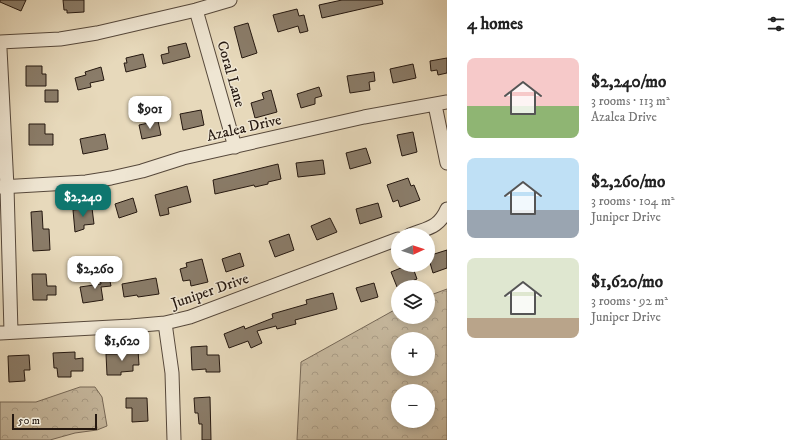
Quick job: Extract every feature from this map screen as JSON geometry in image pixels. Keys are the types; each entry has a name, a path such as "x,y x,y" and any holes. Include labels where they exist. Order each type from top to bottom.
{"street":[{"path":"0,42 60,39 90,34 196,10 230,0"},
{"name":"Coral Lane","path":"196,10 235,147"},
{"path":"0,49 6,332"},
{"path":"441,104 447,163"},
{"name":"Azalea Drive","path":"4,187 86,182 104,179 142,171 183,158 364,117 441,104"},
{"path":"429,228 434,226 443,218 447,209"},
{"name":"Juniper Drive","path":"6,332 165,323 190,317 391,242"},
{"path":"165,323 172,373 174,440"}],"green space":[{"path":"447,289 447,440 297,440 301,362 391,312 391,324 435,324 435,293"},
{"path":"80,387 95,387 102,397 107,426 97,430 75,433 50,440 0,440 0,402 36,402"}],"building":[{"path":"0,0 26,0 21,11 0,2"},
{"path":"63,0 84,0 84,12 67,13 67,10 64,10"},
{"path":"342,0 382,0 383,4 322,18 319,5"},
{"path":"297,9 299,16 304,15 308,31 300,33 298,26 278,32 273,15"},
{"path":"248,23 257,53 242,58 234,27"},
{"path":"186,43 190,57 163,64 161,55 169,53 168,47"},
{"path":"143,54 146,67 126,72 124,63 127,63 126,58"},
{"path":"447,58 447,73 438,75 437,70 431,71 430,61"},
{"path":"413,64 416,78 393,83 390,69"},
{"path":"26,66 42,66 42,74 46,74 46,86 26,86"},
{"path":"101,67 104,80 90,83 91,87 78,90 75,78 86,75 85,72"},
{"path":"374,72 375,81 369,82 370,90 350,93 347,76"},
{"path":"319,87 322,96 315,98 315,104 301,108 297,94"},
{"path":"45,90 58,90 58,102 45,102"},
{"path":"271,90 277,112 255,118 251,103 264,99 262,93"},
{"path":"201,110 204,125 183,130 180,114"},
{"path":"158,121 161,135 142,139 139,125"},
{"path":"29,124 45,124 45,134 53,134 53,145 29,145"},
{"path":"413,132 417,152 402,156 397,135"},
{"path":"105,134 108,149 83,154 80,139"},
{"path":"366,148 371,163 350,169 346,153"},
{"path":"323,160 325,174 298,177 296,163"},
{"path":"278,164 281,179 255,187 254,185 215,194 213,180"},
{"path":"408,178 411,186 414,185 420,200 400,207 398,200 393,202 387,185"},
{"path":"187,186 191,202 168,208 169,214 160,216 155,195"},
{"path":"133,198 137,212 119,218 115,204"},
{"path":"378,203 382,217 360,224 356,209"},
{"path":"92,208 94,224 84,225 84,229 75,232 73,210"},
{"path":"42,211 43,229 49,229 50,250 33,251 31,212"},
{"path":"330,218 337,232 317,240 311,226"},
{"path":"289,234 294,250 275,257 269,241"},
{"path":"447,250 447,268 433,273 435,272 435,254"},
{"path":"240,253 244,266 226,272 222,259"},
{"path":"202,259 208,282 191,286 190,280 183,281 180,269 187,267 186,263"},
{"path":"108,272 111,286 101,287 103,300 83,303 80,287 101,284 99,274"},
{"path":"391,272 414,272 417,279 414,280 394,280"},
{"path":"32,274 46,274 47,286 56,286 56,295 47,295 47,300 33,300"},
{"path":"156,278 159,294 124,297 122,284"},
{"path":"374,283 378,297 361,302 356,288"},
{"path":"333,293 337,309 295,320 296,324 277,329 276,326 257,331 262,343 251,348 248,341 229,348 224,334 244,326 245,329 273,318 272,314 307,304 306,300"},
{"path":"207,346 207,355 219,355 220,372 206,372 206,369 192,370 191,347"},
{"path":"138,350 139,365 133,365 133,371 121,372 121,375 107,375 106,354 120,354 120,351"},
{"path":"75,352 75,359 83,358 83,371 71,371 71,377 58,377 57,368 54,368 53,353"},
{"path":"29,355 30,370 24,370 25,381 9,382 8,356"},
{"path":"210,397 211,440 202,440 202,424 199,424 198,413 195,413 194,398"},
{"path":"126,398 147,398 148,421 132,422 132,408 126,408"}]}
